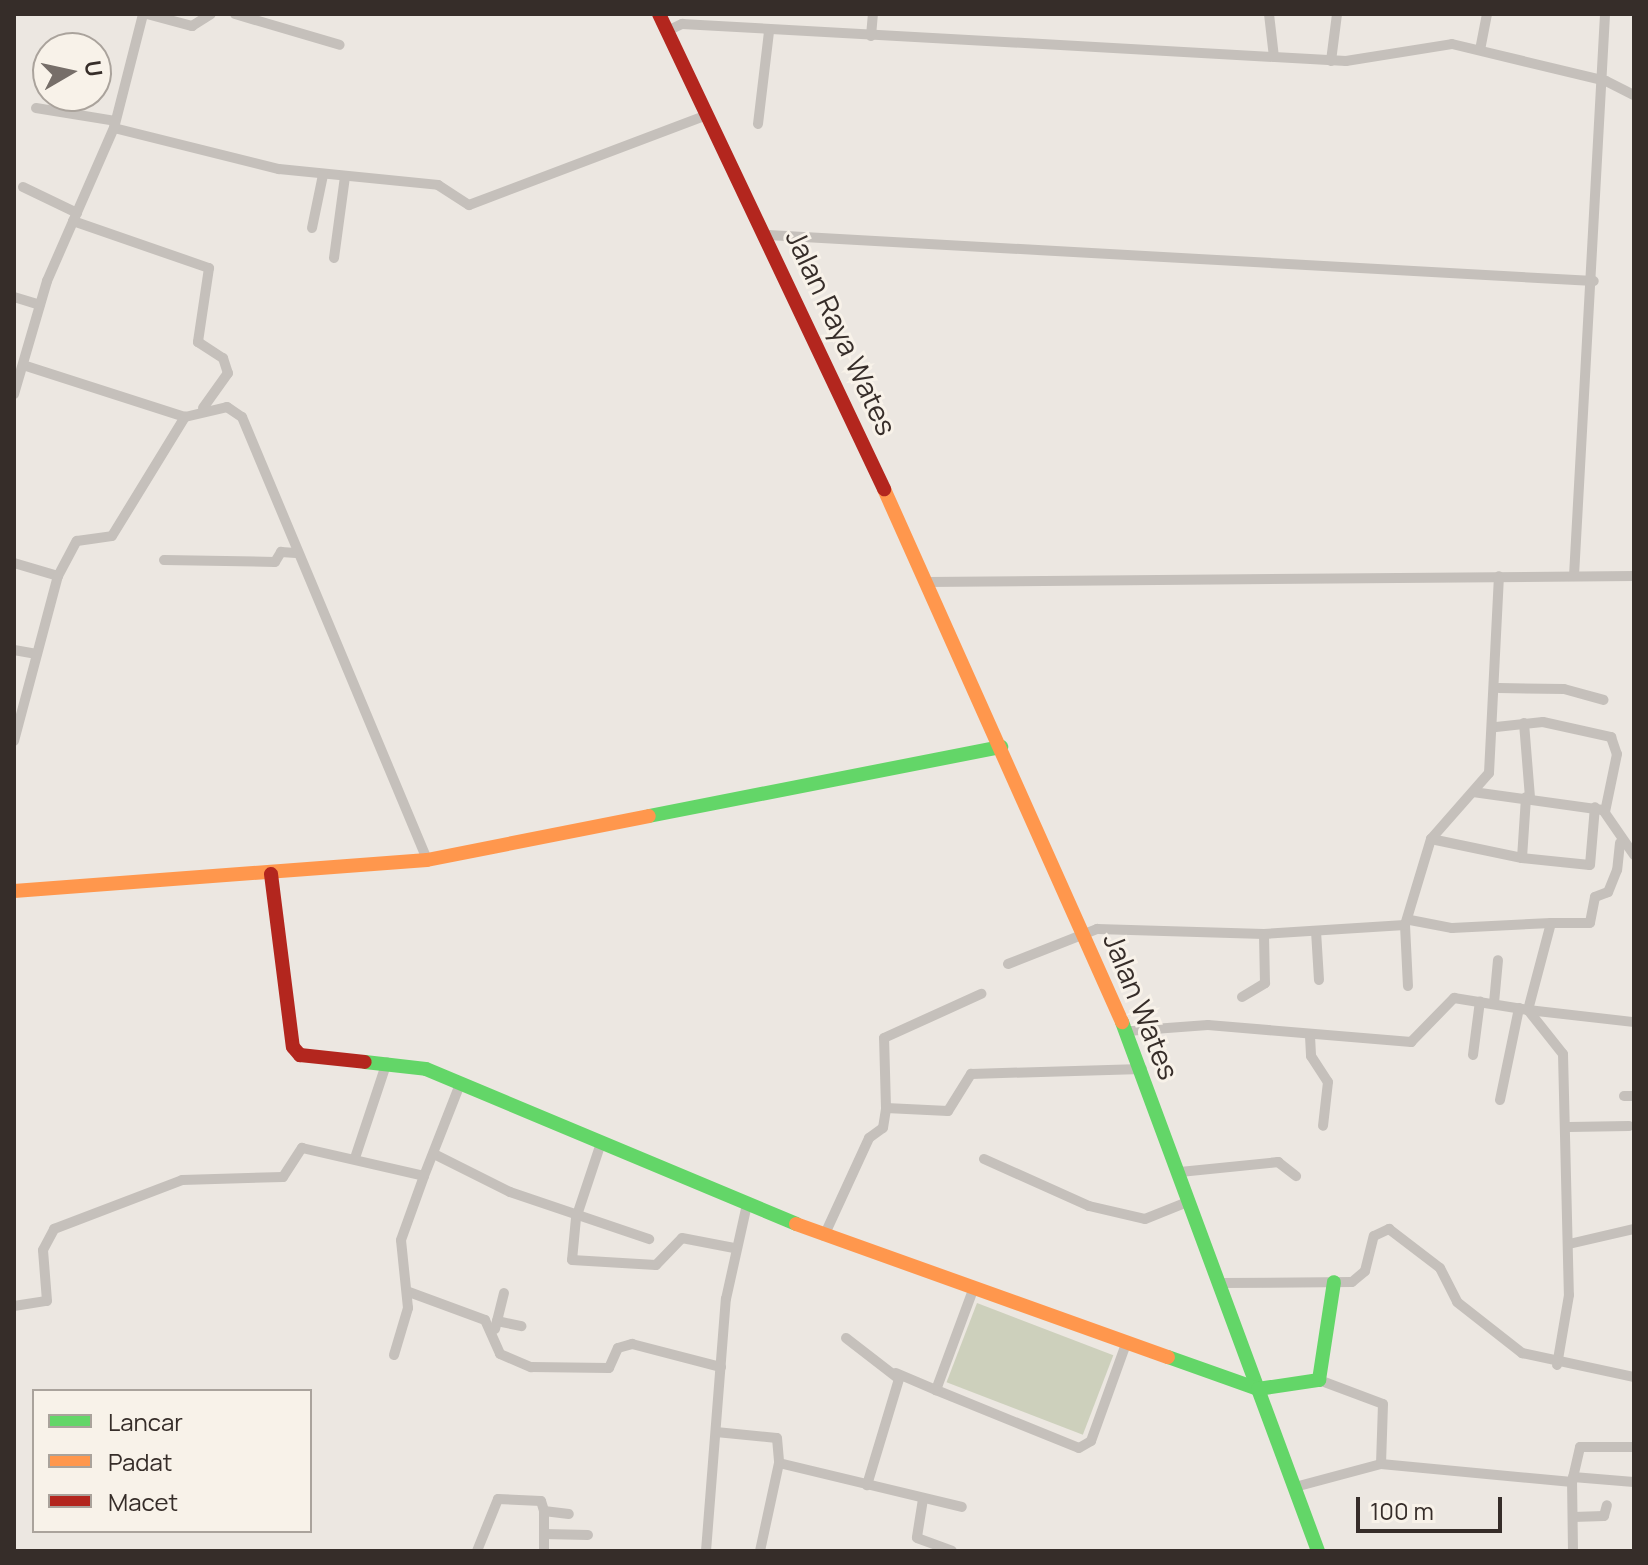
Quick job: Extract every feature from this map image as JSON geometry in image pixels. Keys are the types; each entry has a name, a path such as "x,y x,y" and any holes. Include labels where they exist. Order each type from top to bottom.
{"main road":[{"name":"Jalan Raya Wates","path":"659,14 669,24 746,194"},
{"name":"Jalan Raya Wates","path":"669,24 705,116 768,235 887,493"},
{"name":"Jalan Wates","path":"887,493 1127,1031 1318,1551"},
{"path":"14,891 427,860 1001,747"},
{"path":"271,874 295,1052 388,1060 460,1084 600,1146 824,1236 1258,1389 1319,1380 1334,1282"}],"street":[{"path":"14,394 40,305 114,125 145,14 192,26 211,14"},
{"path":"235,14 340,45"},
{"path":"871,36 873,14"},
{"path":"1331,61 1337,14"},
{"path":"1480,50 1487,14"},
{"path":"1574,576 1606,81 1605,14"},
{"path":"1272,15 1274,57"},
{"path":"669,24 769,32 1331,61 1435,43 1480,50 1606,81 1634,95"},
{"path":"758,124 769,32"},
{"path":"54,112 323,175 438,185 475,204 705,116"},
{"path":"312,228 323,175"},
{"path":"334,258 345,177"},
{"path":"23,187 75,217 209,268 198,342 223,358 228,373 203,408"},
{"path":"768,235 1594,281"},
{"path":"14,297 40,305"},
{"path":"23,365 185,417"},
{"path":"14,741 58,576 79,539 112,536 185,417 203,408 227,407 242,417 296,553 427,860"},
{"path":"164,560 275,562 281,552 296,553"},
{"path":"14,563 58,576"},
{"path":"1408,986 1408,922 1431,839 1489,773 1499,688 1499,576"},
{"path":"927,582 1634,576"},
{"path":"14,650 37,654"},
{"path":"1499,688 1564,689 1604,700"},
{"path":"1431,839 1522,858 1590,865 1614,740 1561,724 1524,723 1496,727"},
{"path":"1522,858 1528,797 1524,723"},
{"path":"1473,792 1528,797 1600,810 1620,843 1634,855"},
{"path":"1008,964 1083,931 1264,934 1408,922 1452,928 1593,920 1620,843"},
{"path":"1500,1100 1523,1009 1551,923"},
{"path":"1316,931 1319,980"},
{"path":"1242,997 1265,983 1264,934"},
{"path":"1494,1003 1498,960"},
{"path":"824,1236 869,1138 883,1128 886,1108 884,1038 981,994"},
{"path":"1127,1031 1208,1025 1310,1036 1411,1042 1454,998 1634,1022"},
{"path":"1473,1055 1480,1001"},
{"path":"1523,1009 1561,1045 1569,1127 1569,1244 1557,1365"},
{"path":"1310,1036 1311,1056 1328,1082 1323,1126"},
{"path":"355,1158 388,1060"},
{"path":"886,1108 948,1111 971,1074 1142,1069"},
{"path":"394,1355 409,1292 400,1249 460,1084"},
{"path":"1569,1127 1629,1126"},
{"path":"600,1146 568,1253 582,1262 656,1265 682,1238 734,1248"},
{"path":"14,1306 47,1301 43,1250 54,1229 182,1180 289,1175 302,1148 424,1176"},
{"path":"434,1154 576,1218 649,1239"},
{"path":"984,1159 1089,1206 1145,1219 1190,1201"},
{"path":"1180,1172 1278,1162 1296,1176"},
{"path":"706,1551 734,1248 747,1204"},
{"path":"1569,1244 1634,1229"},
{"path":"1220,1283 1334,1282 1359,1278 1374,1236 1396,1231 1440,1268 1457,1302 1506,1343 1557,1365 1634,1377"},
{"path":"936,1390 973,1290"},
{"path":"409,1292 496,1325 521,1326"},
{"path":"504,1293 496,1325 500,1354 531,1367 609,1368 618,1348 632,1344 721,1367"},
{"path":"846,1338 896,1373 1085,1448 1126,1344"},
{"path":"867,1485 896,1373"},
{"path":"1319,1380 1383,1404 1381,1464"},
{"path":"716,1432 777,1438 779,1463 760,1551"},
{"path":"1573,1551 1573,1479 1582,1445 1634,1447"},
{"path":"779,1463 962,1507"},
{"path":"1295,1487 1381,1464 1634,1482"},
{"path":"477,1551 498,1499 541,1501 544,1551"},
{"path":"923,1499 917,1538 952,1551"},
{"path":"1573,1517 1604,1516 1607,1505"},
{"path":"544,1511 569,1514"},
{"path":"544,1534 588,1535"}],"green space":[{"path":"977,1303 1113,1355 1083,1435 947,1382"}],"traffic: fast":[{"path":"649,816 1001,747"},
{"path":"1122,1022 1318,1551"},
{"path":"365,1062 426,1069 796,1224"},
{"path":"1168,1357 1258,1389 1319,1380 1334,1282"}],"traffic: slow":[{"path":"884,489 1122,1022"},
{"path":"14,891 427,860 649,816"},
{"path":"796,1224 1168,1357"}],"traffic: jam":[{"path":"659,14 884,489"},
{"path":"271,874 293,1047 300,1055 365,1062"}]}
